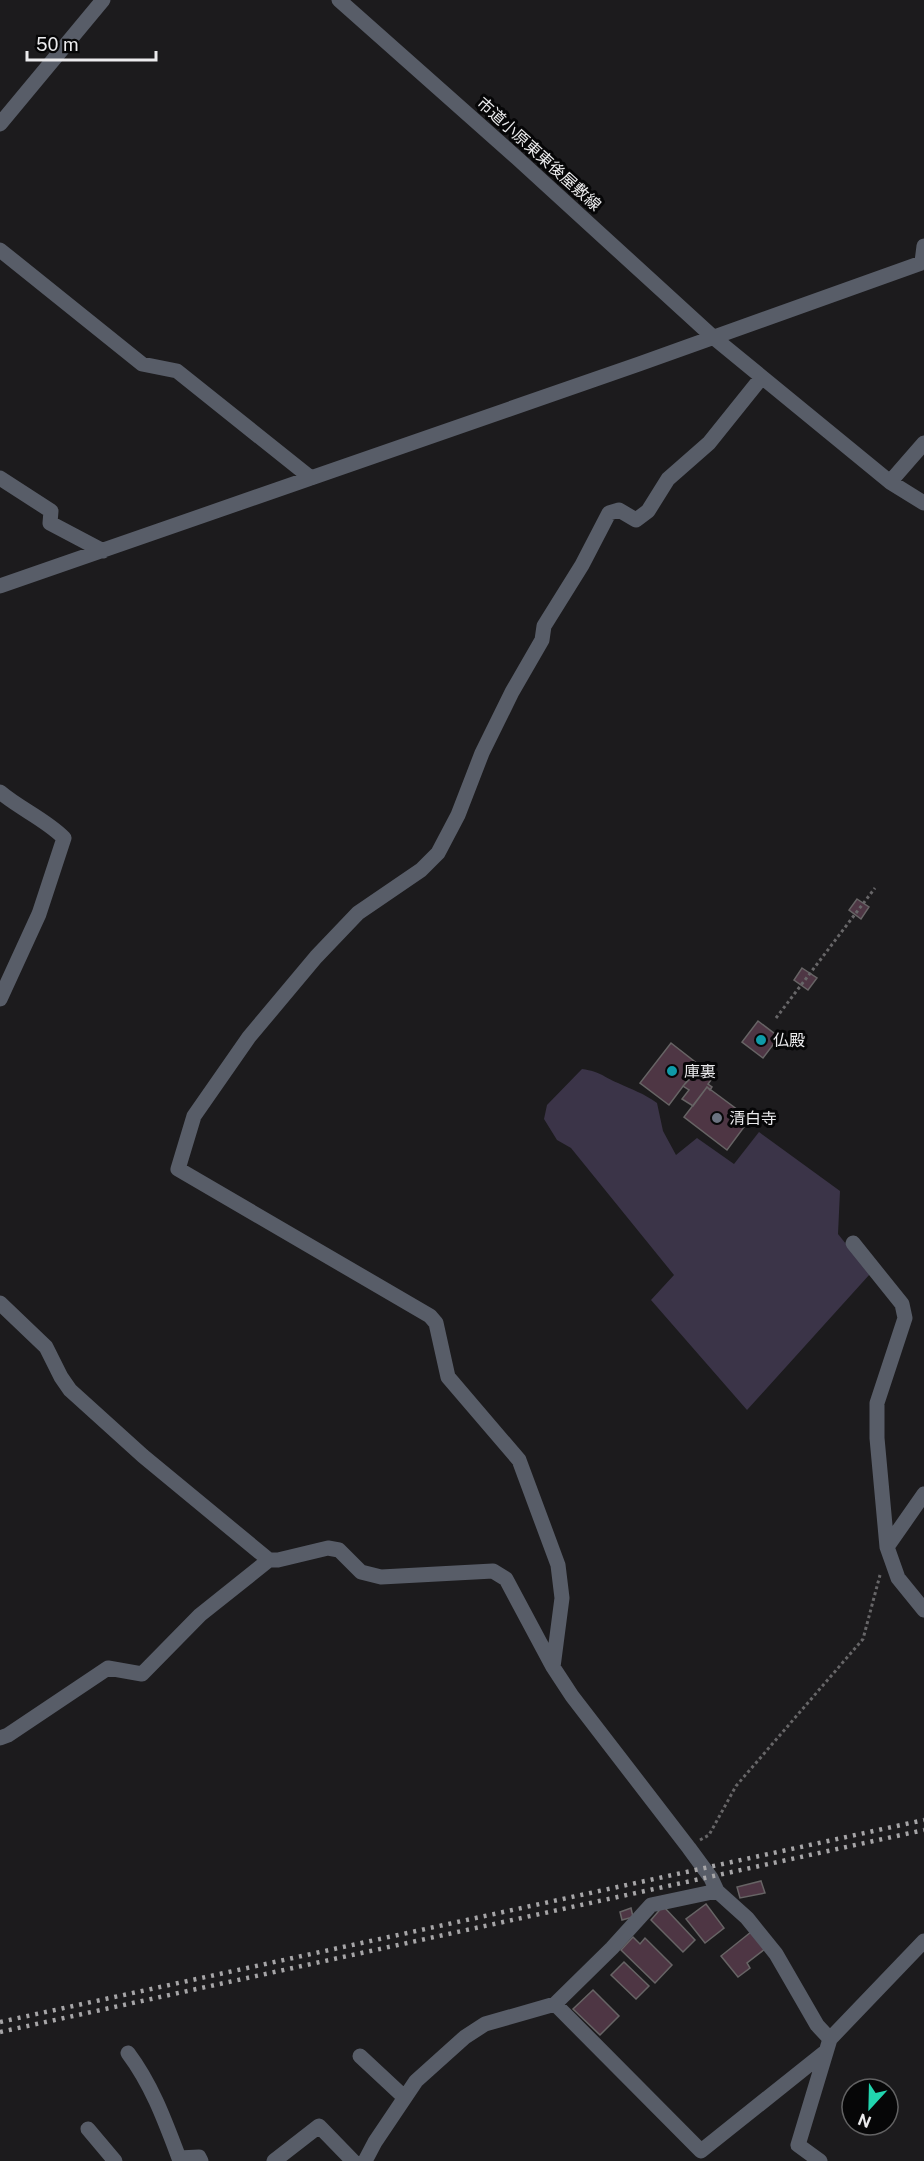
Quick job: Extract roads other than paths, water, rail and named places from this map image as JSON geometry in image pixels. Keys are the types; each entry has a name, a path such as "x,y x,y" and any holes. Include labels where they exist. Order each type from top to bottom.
{"street":[{"path":"0,124 103,0"},
{"name":"市道小原東東後屋敷線","path":"339,0 526,166 713,337 890,482 924,503"},
{"path":"0,586 923,262 924,246"},
{"path":"0,250 142,364 177,371 311,478"},
{"path":"553,1667 562,1598 558,1565 519,1460 448,1377 436,1323 430,1316 178,1169 194,1116 249,1037 316,957 358,912 421,870 438,853 458,814 482,753 512,692 542,640 544,626 582,565 609,513 619,510 636,520 648,511 669,478 709,443 762,376"},
{"path":"890,482 924,443"},
{"path":"0,478 51,511 50,523 103,551"},
{"path":"0,792 10,801 53,827 64,838 39,914 0,999"},
{"path":"853,1243 902,1304 904,1318 878,1403 877,1438 887,1547 898,1578 924,1610"},
{"path":"0,1303 46,1347 70,1390 142,1456 269,1560"},
{"path":"887,1547 924,1494"},
{"path":"0,1738 8,1735 108,1668 142,1674 200,1615 269,1560 278,1560 327,1548 339,1550 361,1572 381,1577 493,1571 506,1579 553,1667 572,1696 689,1848 711,1878 717,1891 747,1918 776,1954 817,2025 827,2045 798,2145 820,2161"},
{"path":"365,2161 416,2081 465,2037 485,2024 555,2004 612,1948 651,1905 717,1891"},
{"path":"555,2004 701,2151 827,2045 924,1941"},
{"path":"128,2053 144,2074 161,2109 179,2158 199,2157 201,2161"},
{"path":"360,2056 404,2097"},
{"path":"274,2161 319,2126 353,2161"},
{"path":"88,2129 115,2161"}],"railway":[{"path":"0,2022 924,1820"},
{"path":"0,2032 924,1830"}],"place":[{"name":"仏殿","path":"761,1040"},
{"name":"庫裏","path":"672,1071"},
{"name":"清白寺","path":"717,1118"}]}
